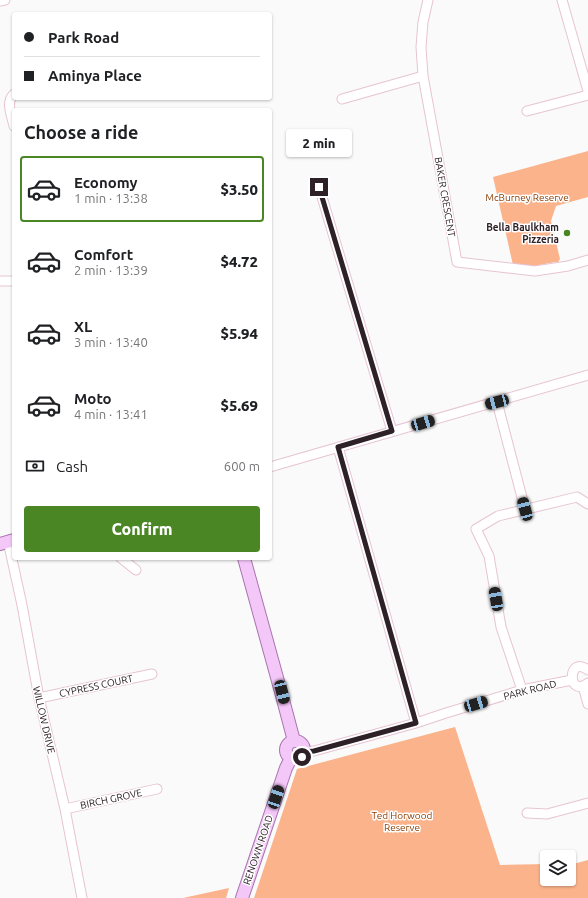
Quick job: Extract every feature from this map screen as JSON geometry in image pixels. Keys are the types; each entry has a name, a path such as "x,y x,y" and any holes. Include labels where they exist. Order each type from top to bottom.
{"main road":[{"path":"245,560 282,692 294,741"},
{"path":"294,741 302,744 304,752 299,758 296,759 291,758 287,753 288,744 294,741"},
{"name":"RENOWN ROAD","path":"242,898 286,768 291,758"}],"street":[{"path":"0,2 5,0"},
{"name":"BAKER CRESCENT","path":"428,0 423,22 421,47 423,76 457,262 535,271 568,266 588,260"},
{"path":"562,0 588,91"},
{"path":"342,99 423,76"},
{"path":"527,111 588,95"},
{"path":"12,96 9,107 12,118"},
{"path":"319,187 392,431"},
{"path":"0,281 12,281"},
{"path":"272,465 588,375"},
{"path":"497,402 525,509"},
{"path":"338,447 416,723"},
{"path":"522,690 501,627 489,556 476,529 498,516 577,497 588,504"},
{"name":"WILLOW DRIVE","path":"7,542 22,605 39,698 66,809 82,898"},
{"path":"124,560 136,570"},
{"path":"588,670 581,667 575,668 572,673 572,680 575,684 586,684 588,704"},
{"name":"CYPRESS COURT","path":"39,698 152,674"},
{"name":"PARK ROAD","path":"304,752 314,751 416,723 522,690 572,680"},
{"name":"BIRCH GROVE","path":"66,809 157,789"},
{"path":"527,813 547,814 588,803"}],"green space":[{"name":"McBurney Reserve","path":"588,151 588,197 556,206 551,221 560,259 558,262 534,266 513,265 493,177"},
{"name":"Ted Horwood Reserve","path":"455,727 500,865 540,864 540,886 576,886 576,863 588,860 588,898 254,898 297,769"},
{"path":"229,888 226,898 183,898"}],"place":[{"name":"Bella Baulkham Pizzeria","path":"567,233"}],"route":[{"path":"302,757 304,752 314,751 416,723 338,447 392,431 319,187"}]}
